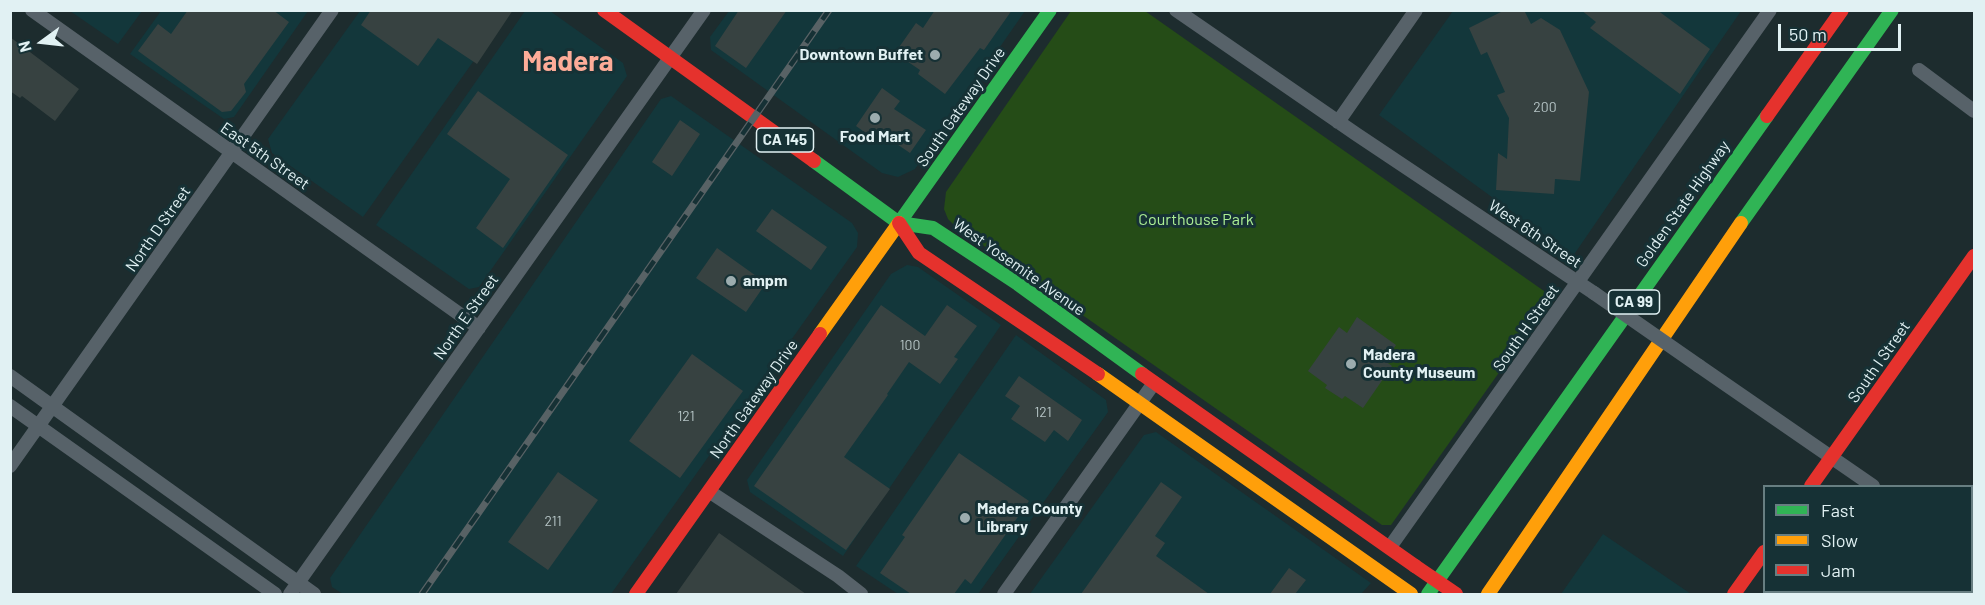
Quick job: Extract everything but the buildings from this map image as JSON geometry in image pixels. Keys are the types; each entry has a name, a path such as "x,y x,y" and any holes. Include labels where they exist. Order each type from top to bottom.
{"main road":[{"name":"CA 145","path":"604,10 899,223"},
{"name":"South Gateway Drive","path":"899,223 1050,10"},
{"name":"Golden State Highway","path":"1428,594 1842,10"},
{"name":"CA 99","path":"1488,594 1743,220 1892,10"},
{"name":"West Yosemite Avenue","path":"899,223 933,228 1018,284 1154,383 1456,594"},
{"path":"899,223 919,253 1140,403 1406,591"},
{"name":"North Gateway Drive","path":"636,594 899,223"},
{"name":"South I Street","path":"1812,485 1974,256"},
{"path":"1374,568 1390,547"},
{"path":"1734,594 1763,553"}],"street":[{"name":"East 5th Street","path":"32,10 479,328"},
{"name":"North D Street","path":"10,466 332,10"},
{"name":"North E Street","path":"294,589 704,10"},
{"name":"West 6th Street","path":"1176,10 1338,122 1594,293 1872,485"},
{"path":"1338,122 1416,10"},
{"name":"South H Street","path":"1390,547 1770,10"},
{"path":"1919,70 1974,111"},
{"path":"10,376 53,406 294,589 314,594"},
{"path":"1004,594 1154,383"},
{"path":"10,406 275,594"},
{"path":"710,492 838,576 861,594"}],"shaded area":[{"path":"1740,10 1573,256 1379,115 1453,11"},
{"path":"70,11 142,11 118,44"},
{"path":"161,11 308,11 234,117 224,119 130,54"},
{"path":"360,11 509,11 363,217 272,153 268,139"},
{"path":"525,11 550,11 623,63 627,76 479,287 469,289 376,225"},
{"path":"729,11 1025,11 915,169 898,177 882,173 711,50 710,37"},
{"path":"671,96 852,223 858,233 857,247 611,594 343,594 332,587 330,578 661,99"},
{"path":"907,265 918,267 1001,325 843,556 750,492 747,480 891,274"},
{"path":"1016,335 1106,400 1108,412 978,594 898,594 856,566"},
{"path":"1156,432 1371,583 1361,594 1030,594 1144,435"},
{"path":"1603,534 1691,594 1561,594"}],"green space":[{"name":"Courthouse Park","path":"1071,11 1145,11 1548,296 1544,309 1391,525 1382,525 948,219 944,209 946,192"}],"railway":[{"path":"422,594 829,10"}],"traffic: fast":[{"path":"814,161 899,223 1050,10"},
{"path":"1741,223 1892,10"},
{"path":"1428,594 1767,116"},
{"path":"899,223 933,228 1018,284 1142,374"}],"traffic: slow":[{"path":"820,334 899,223"},
{"path":"1488,594 1741,223"},
{"path":"1098,374 1411,594"}],"traffic: jam":[{"path":"604,10 814,161"},
{"path":"1767,116 1842,10"},
{"path":"899,223 919,253 1098,374"},
{"path":"1812,485 1974,256"},
{"path":"636,594 820,334"},
{"path":"1142,374 1415,566"},
{"path":"1734,594 1763,553"},
{"path":"1415,566 1456,594"}],"place":[{"name":"Downtown Buffet","path":"935,55"},
{"name":"Food Mart","path":"875,118"},
{"name":"ampm","path":"731,281"},
{"name":"Madera County Museum","path":"1351,364"},
{"name":"Madera County Library","path":"965,518"}],"district":[{"name":"Madera","path":"568,62"}]}
